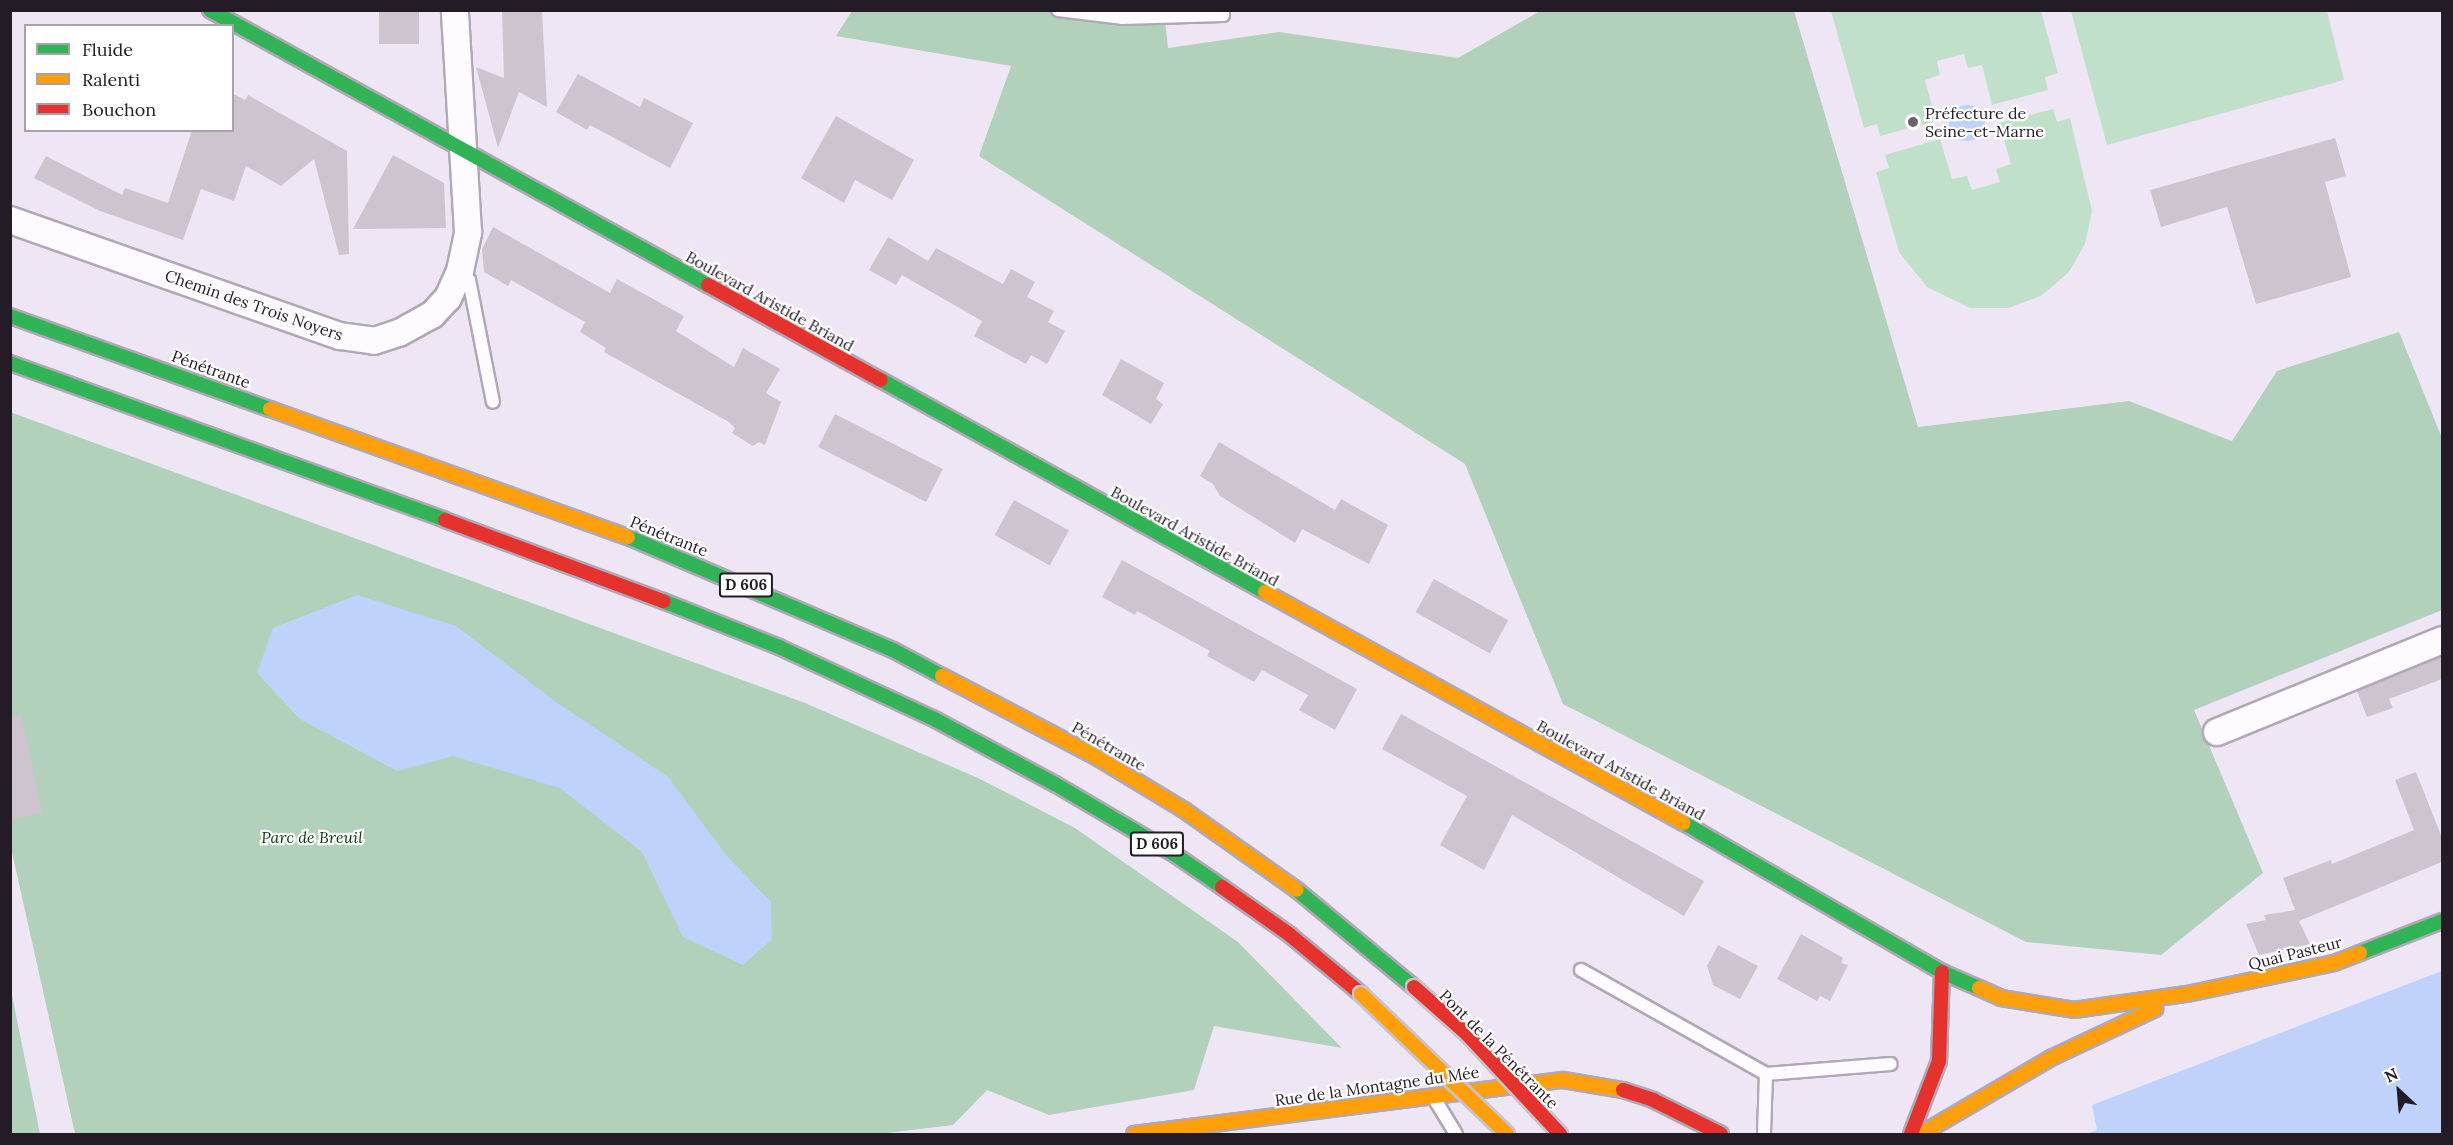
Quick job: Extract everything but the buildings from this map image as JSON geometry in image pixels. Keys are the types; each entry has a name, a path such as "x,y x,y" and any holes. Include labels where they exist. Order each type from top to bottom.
{"street":[{"name":"Boulevard Aristide Briand","path":"210,10 462,148 506,176 1718,842 1942,972 2001,998 2074,1010 2187,994"},
{"name":"Chemin des Trois Noyers","path":"10,220 340,336 374,341 399,333 432,315 448,298 460,271 468,232 455,10"},
{"name":"Pénétrante","path":"10,316 615,532 893,650 1098,758 1184,810 1300,892 1414,987"},
{"name":"D 606","path":"10,363 583,570 779,647 946,726 1055,784 1174,854 1290,935 1361,994 1507,1134"},
{"path":"2217,732 2442,640"},
{"name":"Quai Pasteur","path":"2187,994 2334,963 2442,921"},
{"path":"1911,1134 1939,1061 1942,972"},
{"name":"Pont de la Pénétrante","path":"1414,987 1467,1034 1560,1134"},
{"path":"1921,1134 2053,1057 2187,994"},
{"name":"Rue de la Montagne du Mée","path":"1134,1134 1432,1094 1575,1081 1620,1089 1653,1100 1713,1133"}],"lane":[{"path":"1058,10 1122,18 1223,15 1223,10"},
{"path":"460,271 469,280 493,402"},
{"path":"1581,970 1766,1074 1892,1064"},
{"path":"1764,1134 1766,1074"},
{"path":"1432,1094 1456,1134"}],"green space":[{"path":"1164,10 1168,48 1279,32 1458,58 1540,11 1794,11 1918,427 2129,401 2232,441 2277,371 2399,332 2442,438 2442,610 2194,710 2263,873 2161,955 2026,942 1563,704 1465,464 979,156 1011,66 836,36 852,11"},
{"path":"1831,11 2041,11 2058,73 2045,77 2048,90 1992,105 1982,65 1968,68 1964,54 1937,61 1940,75 1925,80 1936,121 1880,136 1877,124 1864,128"},
{"path":"2071,11 2327,11 2344,80 2107,145"},
{"path":"2053,109 2057,122 2070,118 2092,211 2085,244 2069,272 2041,296 2008,308 1970,308 1927,287 1899,252 1876,172 1889,168 1885,155 1940,139 1952,179 1967,176 1972,190 2000,182 1996,169 2011,164 1999,123"},
{"name":"Parc de Breuil","path":"10,412 805,703 978,778 1075,828 1238,942 1342,1048 1214,1026 1194,1090 1049,1115 987,1090 953,1125 879,1134 75,1134 11,848"},
{"path":"11,990 40,1134 11,1134"}],"water":[{"path":"1967,105 1979,111 1985,123 1979,135 1967,141 1955,135 1949,123 1955,111"},
{"path":"357,595 456,626 556,702 668,777 727,856 771,902 772,939 743,965 683,937 642,852 560,788 453,756 397,771 300,719 257,673 273,628"},
{"path":"2442,971 2442,1134 2087,1134 2097,1130 2092,1105"}],"traffic: fast":[{"path":"210,10 708,285"},
{"path":"10,316 270,409"},
{"path":"10,363 445,520"},
{"path":"881,380 1265,592"},
{"path":"628,537 893,650 942,676"},
{"path":"663,601 779,647 936,720 1055,784 1174,854 1222,887"},
{"path":"1684,823 1942,972 1979,988"},
{"path":"1297,890 1414,987"},
{"path":"2360,953 2442,921"}],"traffic: slow":[{"path":"270,409 628,537"},
{"path":"1265,592 1684,823"},
{"path":"942,676 1098,758 1184,810 1297,890"},
{"path":"1979,988 2001,998 2074,1010 2187,994 2334,963 2360,953"},
{"path":"1361,994 1507,1134"},
{"path":"1921,1134 2053,1057 2155,1009"},
{"path":"1134,1134 1563,1080 1623,1090"}],"traffic: jam":[{"path":"708,285 881,380"},
{"path":"445,520 663,601"},
{"path":"1222,887 1290,935 1361,994"},
{"path":"1911,1134 1939,1061 1942,972"},
{"path":"1414,987 1467,1034 1560,1134"},
{"path":"1623,1090 1653,1100 1721,1134"}],"place":[{"name":"Préfecture de Seine-et-Marne","path":"1913,122"}]}
